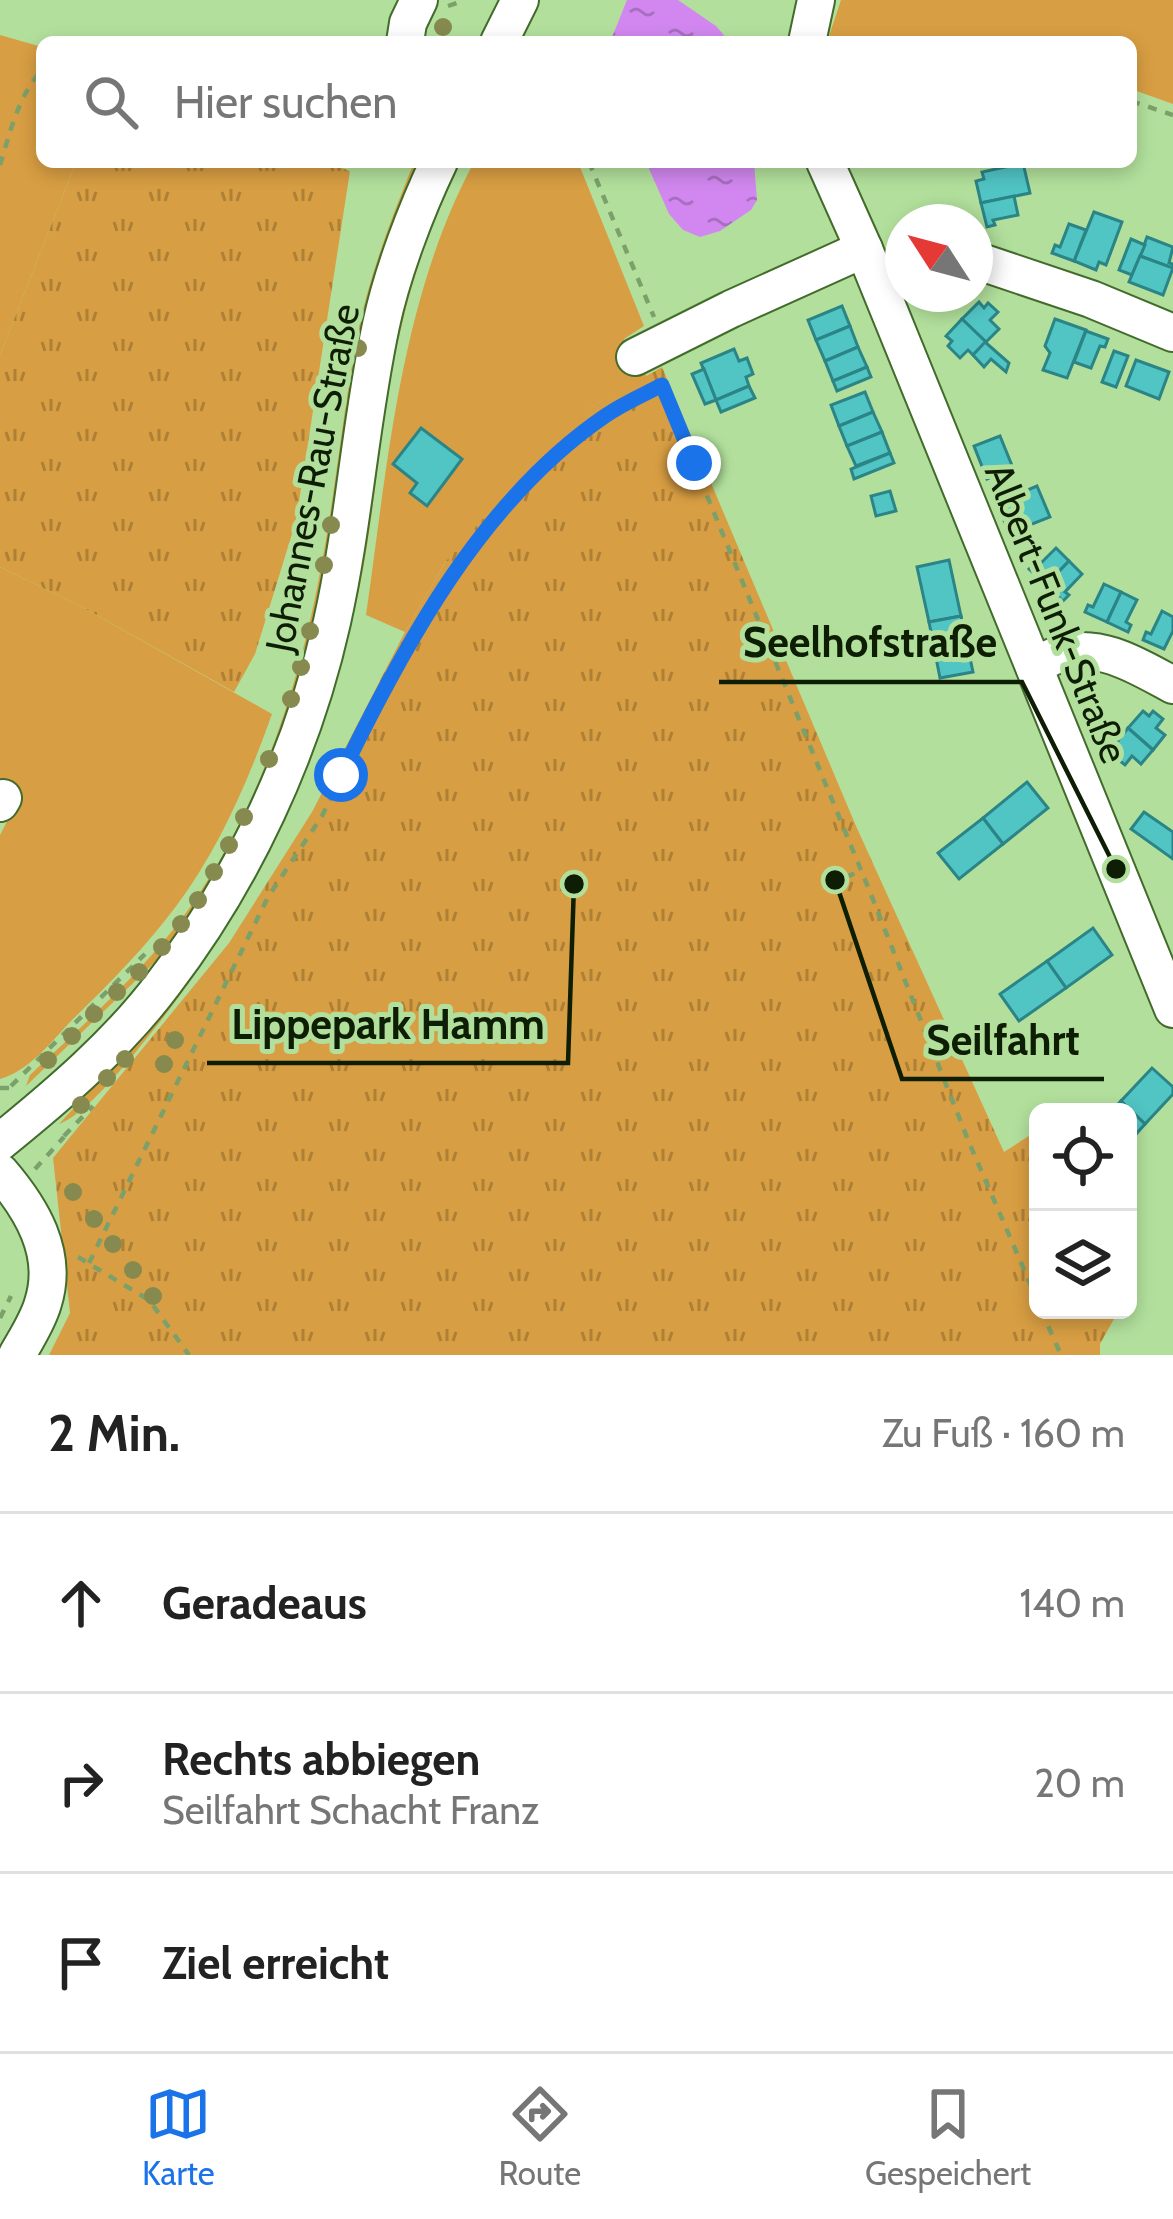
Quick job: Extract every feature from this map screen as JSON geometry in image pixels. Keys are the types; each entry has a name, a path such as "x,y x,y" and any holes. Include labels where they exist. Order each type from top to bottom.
{"street":[{"path":"502,36 520,0"},
{"path":"808,36 816,0"},
{"name":"Johannes-Rau-Straße","path":"0,1142 114,1041 162,986 205,925 248,849 285,768 332,622 381,321 436,168"},
{"name":"Albert-Funk-Straße","path":"828,168 1173,1009"},
{"path":"650,349 864,249"},
{"path":"993,266 1173,333"},
{"path":"1034,666 1062,653 1090,651 1122,658 1173,685"},
{"path":"0,1172 16,1190 46,1243 44,1302 17,1355"}],"path":[{"path":"0,165 19,106 36,76"},
{"path":"1137,103 1173,115"},
{"path":"591,168 650,349"},
{"path":"189,1355 149,1300 89,1263 268,897 322,816 380,694 433,604 486,530 549,461 606,415 662,385 1029,1281"},
{"path":"846,877 861,871"},
{"path":"11,1086 155,942"},
{"path":"0,1318 12,1294"},
{"path":"1046,1319 1061,1355"}],"green space":[{"path":"841,0 1173,0 1173,104 1137,91 1137,36 829,36"},
{"path":"0,35 36,45 36,168 74,168 0,355"},
{"path":"74,168 350,171 296,521 255,654 234,692 0,567 0,355"},
{"path":"412,168 421,168 305,674 260,795 195,913 157,960 26,1086 30,1075 113,996 188,910 214,871 256,787 289,699 313,608 352,364 381,248"},
{"path":"451,168 458,168 427,242 402,324 360,585 329,705 308,763 257,874 192,978 110,1082 59,1124 138,1039 246,879 394,325"},
{"path":"471,168 580,168 644,326 624,339 647,377 590,408 446,561 405,632 366,615 400,383 429,269"},
{"path":"662,367 856,826 1004,1152 1029,1136 1029,1319 1114,1319 1100,1344 1100,1355 49,1355 70,1313 53,1158 229,943 312,812 446,561 542,451 590,408"},
{"path":"0,567 84,608 272,714 232,813 177,905 127,965 39,1055 0,1079 0,835 21,794 0,784"}],"water":[{"path":"627,0 678,0 725,36 612,36"},
{"path":"649,168 754,168 757,200 751,210 720,231 700,237 683,230 669,214"}],"building":[{"path":"1024,168 1030,193 981,203 976,181 984,179 982,172"},
{"path":"1014,196 1018,215 993,220 993,204 981,203"},
{"path":"1094,212 1122,222 1106,265 1099,262 1096,270 1074,261"},
{"path":"1069,224 1086,230 1074,261 1052,253 1055,245 1060,247"},
{"path":"1147,237 1173,247 1172,268 1140,256"},
{"path":"1131,239 1145,245 1132,275 1119,270"},
{"path":"1140,256 1173,268 1163,295 1129,282"},
{"path":"842,306 850,326 816,340 808,320"},
{"path":"993,308 998,312 990,320 999,329 986,342 962,319 969,312 993,312"},
{"path":"962,319 986,342 973,355 968,350 960,358 948,346 952,341 946,336"},
{"path":"1055,319 1086,330 1067,378 1043,370"},
{"path":"850,326 858,347 825,361 816,340"},
{"path":"1086,331 1108,339 1091,368 1074,362"},
{"path":"985,342 1009,363 1006,372 991,359 984,367 973,355"},
{"path":"858,347 867,367 833,381 825,361"},
{"path":"734,349 739,361 747,358 753,374 746,377 749,386 716,400 701,363"},
{"path":"1114,351 1128,356 1116,387 1102,382"},
{"path":"1136,360 1169,372 1159,399 1126,386"},
{"path":"867,367 871,377 837,391 833,381"},
{"path":"704,369 716,400 705,404 692,374"},
{"path":"749,386 755,398 721,412 716,400"},
{"path":"865,392 873,412 839,426 831,405"},
{"path":"873,412 882,432 847,446 839,426"},
{"path":"421,428 462,459 427,506 410,493 417,483 393,464"},
{"path":"882,432 890,453 856,466 847,446"},
{"path":"1000,436 1013,468 987,479 974,446"},
{"path":"890,453 894,463 854,479 851,469"},
{"path":"1037,486 1050,517 1009,533 997,503"},
{"path":"890,491 896,511 876,516 871,496"},
{"path":"1056,548 1069,561 1046,585 1029,569"},
{"path":"949,560 961,616 929,622 917,567"},
{"path":"1069,561 1082,574 1063,601 1046,585"},
{"path":"1104,584 1121,592 1107,622 1085,612 1088,605 1093,607"},
{"path":"1121,592 1137,600 1126,622 1131,625 1128,632 1107,622"},
{"path":"1162,611 1173,617 1173,631 1164,649 1143,640"},
{"path":"961,616 973,672 940,678 929,622"},
{"path":"1143,711 1149,716 1153,711 1163,719 1156,728 1165,735 1153,750 1128,728"},
{"path":"1128,728 1153,750 1141,764 1132,756 1125,765 1115,757 1119,752 1113,747"},
{"path":"1027,782 1048,808 1003,844 983,818"},
{"path":"1144,812 1173,832 1173,859 1131,829"},
{"path":"983,818 1003,844 959,879 938,853"},
{"path":"1093,928 1112,955 1066,988 1047,961"},
{"path":"1047,961 1066,988 1019,1021 1000,994"},
{"path":"1152,1068 1173,1087 1173,1094 1145,1124 1137,1116 1137,1103 1121,1101"}],"place":[{"name":"Seelhofstraße","path":"1116,869"},
{"name":"Seilfahrt","path":"835,880"},
{"name":"Lippepark Hamm","path":"574,884"}],"route":[{"path":"341,775 380,694 433,604 486,530 549,461 606,415 662,385 694,463"}]}
